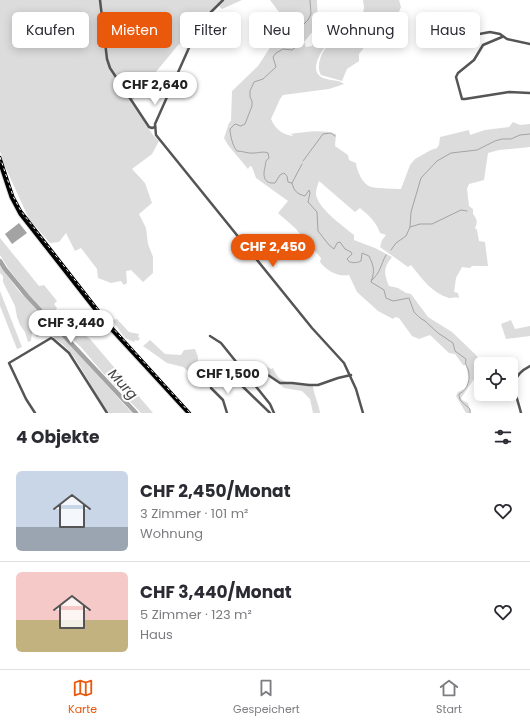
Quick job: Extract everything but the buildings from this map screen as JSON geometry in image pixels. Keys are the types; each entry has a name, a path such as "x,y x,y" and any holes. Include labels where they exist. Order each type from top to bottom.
{"main road":[{"path":"0,164 11,197 20,214 107,325 188,413"}],"street":[{"path":"100,0 107,59 110,68 149,127 155,127"},
{"path":"223,0 211,12 196,32 155,127 156,135 312,328 344,362 351,375 363,413"},
{"path":"480,34 490,32 500,34 502,37 530,44"},
{"path":"502,37 483,45 474,60 458,73 456,77 460,95 462,99 465,99 509,92 530,93"},
{"path":"210,336 221,343 270,404 274,413"},
{"path":"35,413 26,399 9,364 53,338 69,353 107,413"},
{"path":"521,413 514,382 520,373 530,366"},
{"path":"210,367 230,385"},
{"path":"252,381 260,372 265,373 280,383 318,385 351,375"},
{"path":"224,378 232,378 236,380 270,413"},
{"path":"211,388 222,400 227,413"}],"shaded area":[{"path":"0,0 242,0 222,9 217,4 210,12 180,12 180,45 131,102 153,135 159,141 152,154 132,169 145,183 152,203 139,214 146,228 148,244 153,257 153,273 143,282 131,270 126,271 127,283 124,285 121,281 111,283 98,278 97,269 81,248 75,251 66,233 59,242 50,243 29,219 3,162 0,151"},
{"path":"270,0 317,0 317,12 312,12 312,32 304,42 304,12 279,12"},
{"path":"363,0 399,0 401,7 399,12 363,12"},
{"path":"304,42 306,47 312,46 312,48 324,48 317,63 317,73 321,77 339,81 344,84 329,89 283,95 271,119 279,130 292,136 293,135 290,134 313,131 330,132 336,134 335,146 348,155 349,160 356,163 363,180 371,187 401,189 410,165 415,159 437,148 440,137 469,130 470,135 485,130 509,127 513,122 520,125 530,124 530,147 499,150 488,153 484,180 469,184 467,189 469,206 473,209 473,214 477,222 475,228 477,230 479,241 485,242 488,266 472,266 470,268 462,267 456,278 454,292 458,293 459,298 449,298 437,293 411,265 408,267 380,247 382,240 386,235 380,233 374,222 360,208 355,212 319,181 316,190 317,198 320,204 331,216 354,235 354,240 375,248 392,257 387,264 385,271 389,286 411,294 428,317 452,332 477,356 474,357 474,379 461,398 468,403 471,413 466,413 456,396 458,392 466,388 469,379 466,365 463,365 455,354 449,353 430,335 419,339 412,336 399,318 395,317 393,319 378,311 357,292 349,275 341,275 329,271 320,262 321,258 295,228 278,213 288,201 256,178 252,167 250,166 248,169 228,145 224,138 231,121 232,91 258,66 270,48 304,48"},
{"path":"325,48 364,48 359,54 359,61 347,69 342,81 321,75 319,66"},
{"path":"19,223 27,233 12,244 5,234"},
{"path":"0,238 39,286 44,285 57,301 54,304 57,308 55,311 66,327 62,329 29,295 8,268 0,255"},
{"path":"0,266 18,290 132,413 109,413 68,349 50,332 37,337 35,333 32,333 31,341 28,342 25,332 17,317 15,306 3,282 3,276 0,273"},
{"path":"0,291 22,347 17,349 0,306"},
{"path":"117,319 129,332 139,334 138,337 140,338 138,341 135,340 134,342 125,338 112,320"},
{"path":"511,320 515,329 530,326 530,336 506,339 501,324"},
{"path":"74,326 90,339 153,413 141,413 80,346 64,331"},
{"path":"150,340 165,354 181,355 184,350 195,349 198,357 198,363 191,371 188,371 183,367 167,363 143,346"},
{"path":"267,367 271,369 273,368 278,377 285,381 294,384 313,386 320,413 313,413 310,399 302,391 284,388 266,372 261,371"}],"waterway":[{"path":"310,0 311,14 308,20 300,28 297,46 292,50 283,49 276,53 273,57 276,67 263,79 254,82 250,91 252,106 245,124 241,126 235,124 230,129 233,144 237,151 268,153 269,158 266,162 264,173 268,182 275,183 280,175 284,173 287,176 288,182 292,183 298,193 305,196 309,190 310,193 308,202 317,212 318,231 329,245 334,249 337,243 340,242 345,249 351,252 352,254 347,259 351,262 355,263 361,261 362,253 369,256 373,269 371,282 384,290 386,298 393,301 409,298 414,312 438,333 453,343 455,351 466,359 469,380 467,387 459,394 459,397 461,401 470,409 470,413"},
{"path":"303,161 323,134 331,133 335,136"},
{"path":"391,250 396,243 406,236 410,227 411,212 421,178 437,161 451,153 477,150 495,141 530,134"},
{"path":"292,183 302,164"},
{"path":"410,227 420,224 432,224 461,210 467,211"},
{"path":"371,281 379,272 386,255"},
{"name":"Murg","path":"0,261 27,296 136,413"}],"railway":[{"path":"0,157 13,196 21,211 110,325 190,413"}]}
